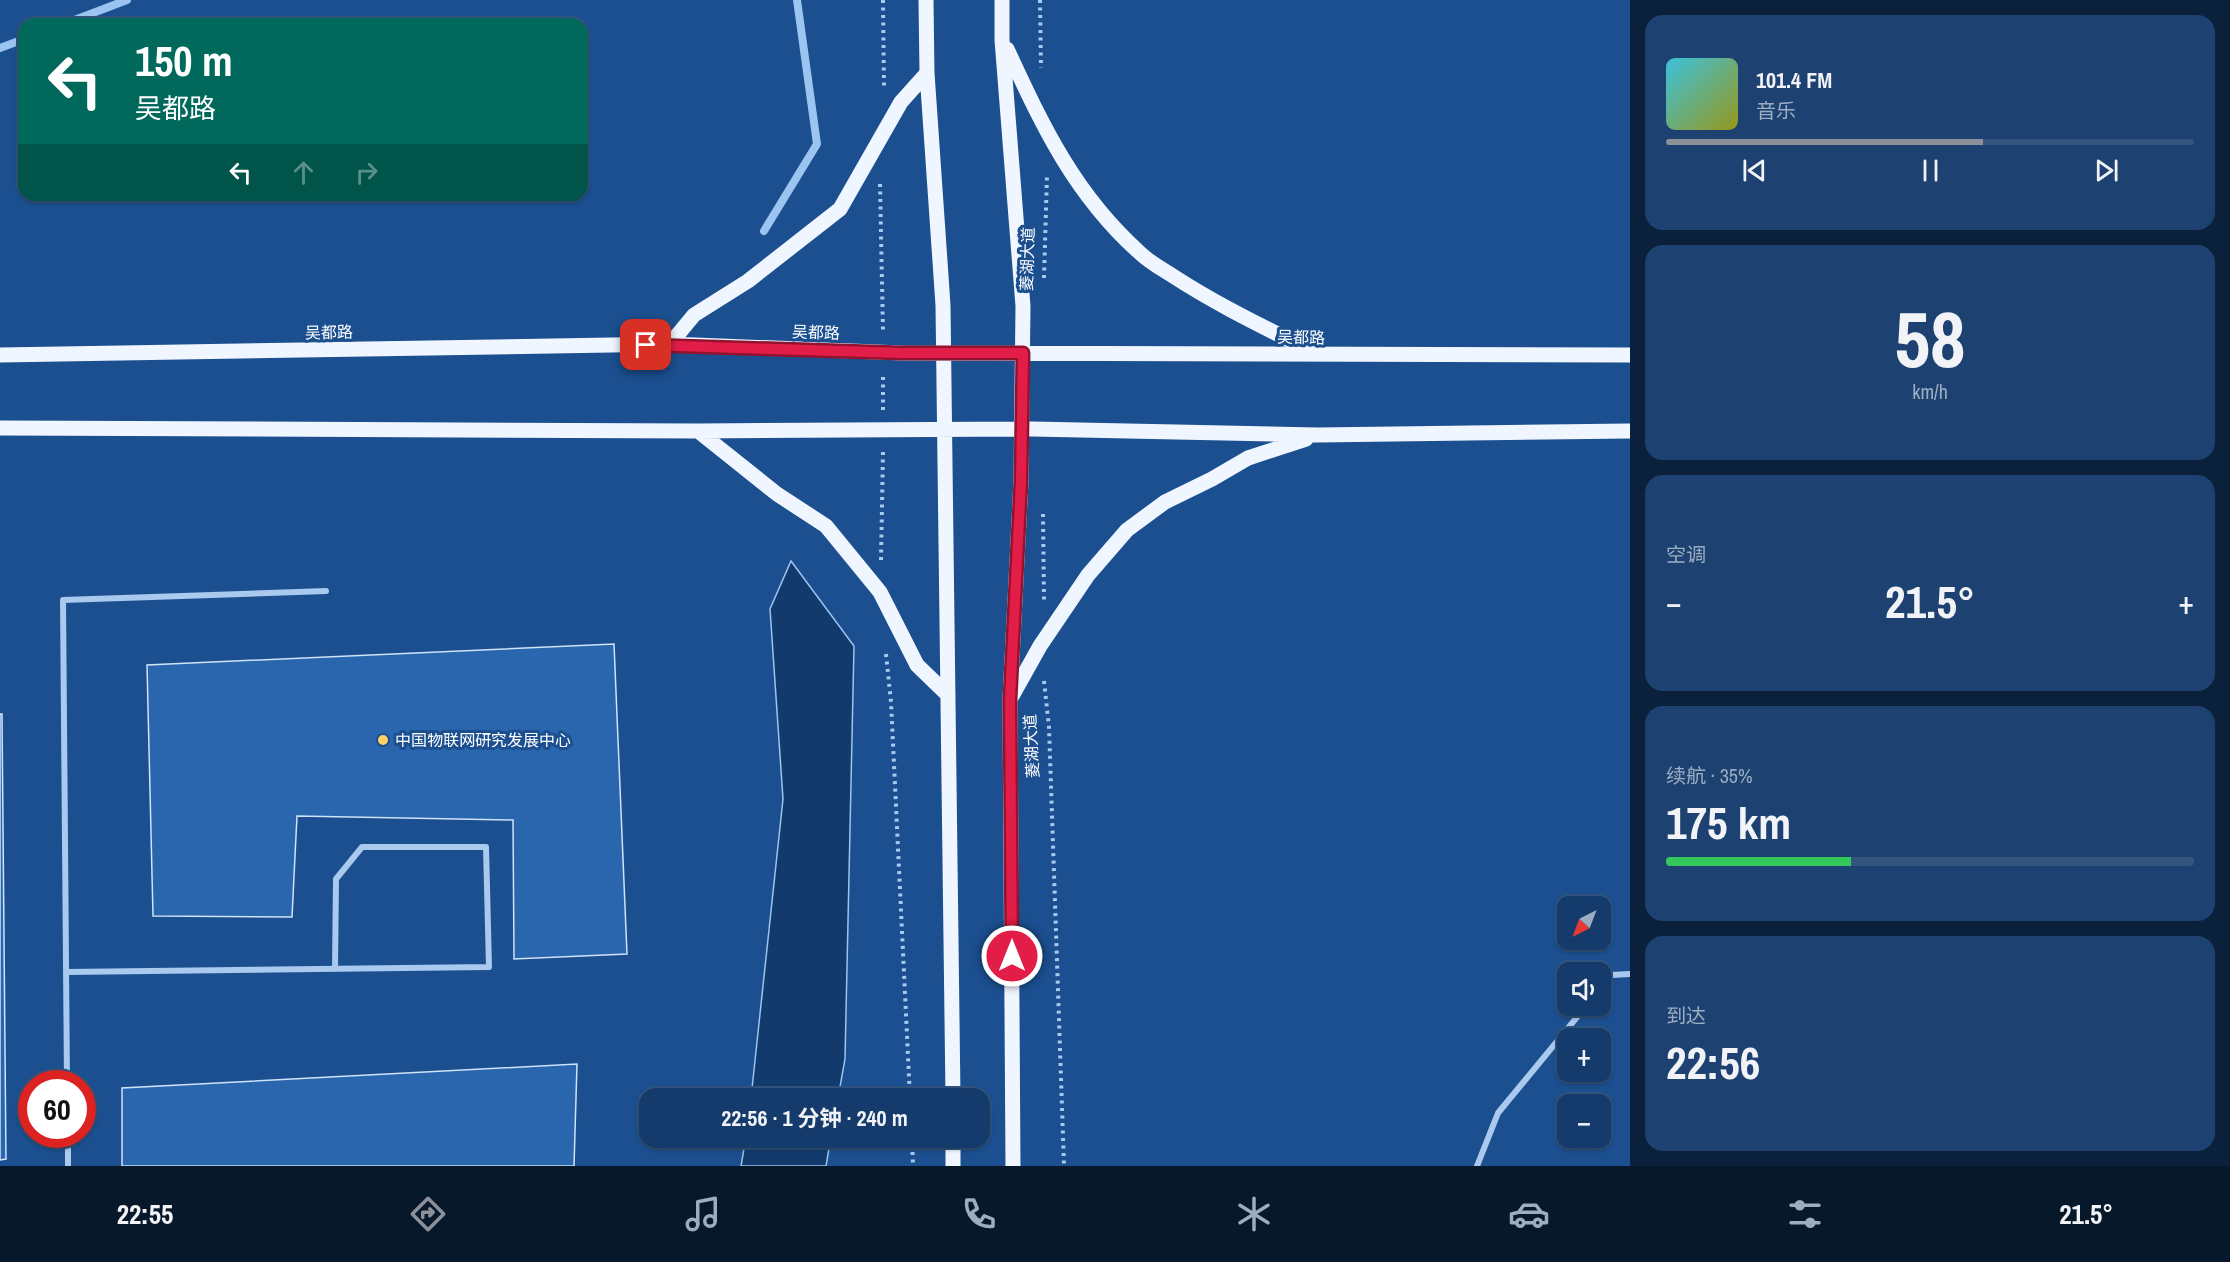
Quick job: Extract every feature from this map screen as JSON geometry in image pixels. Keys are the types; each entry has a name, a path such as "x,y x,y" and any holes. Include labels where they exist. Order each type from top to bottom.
{"main road":[{"path":"926,0 927,73 943,305 952,1088"},
{"name":"菱湖大道","path":"1002,0 1002,40 1023,306 1021,481 1010,699 1013,1166"},
{"path":"1002,40 1042,126 1079,186 1102,216 1141,255 1207,298 1320,356"},
{"path":"670,344 694,315 748,281 840,209 901,102 927,73"},
{"name":"吴都路","path":"0,355 670,344 883,353 1630,356"},
{"path":"0,428 698,431 1022,429 1318,435 1630,431"},
{"path":"698,431 777,494 825,526 880,592 916,665 948,695"},
{"path":"1010,699 1040,645 1088,575 1127,530 1165,502 1248,458 1318,435"},
{"path":"953,1148 953,1166"}],"street":[{"path":"67,1070 63,600 326,591"},
{"path":"66,972 335,969 489,967 486,847 362,847 336,879 335,969"},
{"path":"1611,975 1630,974"},
{"path":"1477,1166 1498,1113 1578,1016"},
{"path":"68,1148 68,1166"}],"path":[{"path":"883,0 884,97"},
{"path":"1040,0 1041,80"},
{"path":"880,139 883,353 880,592"},
{"name":"菱湖大道","path":"1044,284 1047,172"},
{"path":"1043,505 1045,587 1043,610"},
{"name":"菱湖大道","path":"1040,645 1049,726 1064,1166"},
{"path":"885,647 891,702 910,1088"},
{"path":"912,1148 913,1166"}],"water":[{"path":"791,561 854,646 845,1059 840,1088 752,1088 783,799 770,609"},
{"path":"744,1148 829,1148 826,1166 741,1166"}],"building":[{"name":"中国物联网研究发展中心","path":"614,644 627,954 514,959 513,820 297,816 292,917 153,916 147,665"},
{"path":"0,714 2,714 6,1159 0,1160"},
{"path":"577,1064 574,1166 122,1166 122,1088"}],"waterway":[{"path":"80,18 127,0"},
{"path":"764,231 817,144 797,0"},
{"path":"0,48 18,41"}],"place":[{"name":"中国物联网研究发展中心","path":"383,740"}],"route":[{"path":"646,345 902,353 1023,353 1021,481 1010,699 1012,956"}]}
